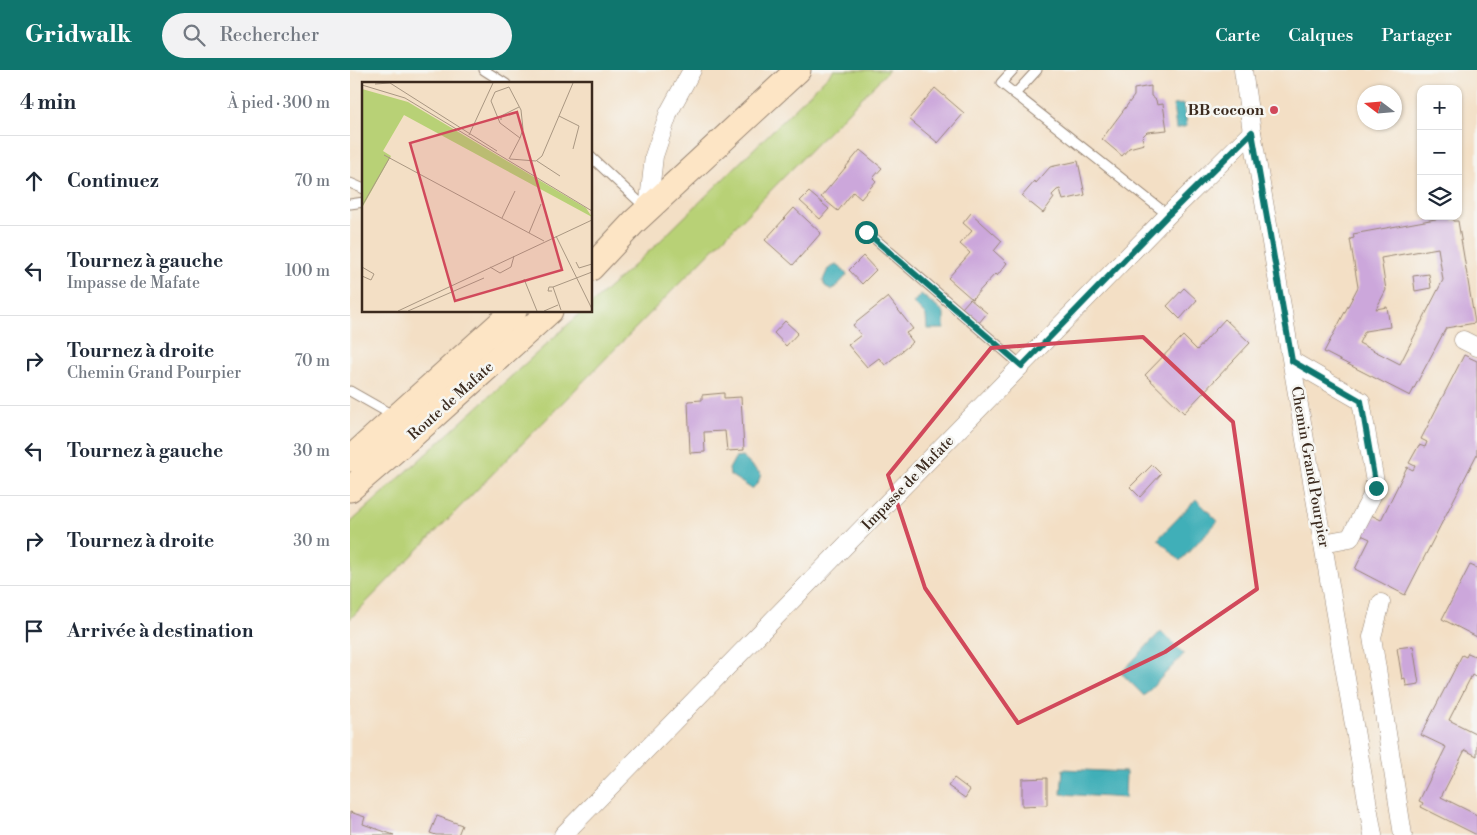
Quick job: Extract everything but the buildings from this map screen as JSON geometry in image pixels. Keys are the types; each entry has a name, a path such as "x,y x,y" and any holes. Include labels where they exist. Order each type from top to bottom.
{"main road":[{"path":"592,267 641,216 798,70"},
{"path":"592,253 641,216"},
{"name":"Route de Mafate","path":"350,489 405,426 513,312"},
{"name":"Route de Mafate","path":"350,460 405,426 549,312"}],"street":[{"path":"641,216 654,156 668,112 692,70"},
{"name":"Chemin Grand Pourpier","path":"1243,70 1252,132 1373,835"},
{"name":"Impasse de Mafate","path":"563,835 1168,215 1252,132"},
{"path":"1292,361 1361,401 1376,488 1350,538 1323,543"},
{"path":"1381,603 1372,637 1404,835"}],"lane":[{"path":"484,70 503,82"},
{"path":"1013,70 1001,83 1168,215"},
{"path":"1015,94 1037,70"},
{"path":"592,158 641,216"},
{"path":"350,183 362,188"},
{"path":"866,232 1022,366"},
{"path":"350,391 405,426"}],"highlighted area":[{"path":"1143,337 1233,422 1257,589 1165,652 1018,723 925,588 888,475 991,348"}],"green space":[{"path":"834,70 889,70 350,619 350,523 582,312 592,312 592,303 656,245"}],"water":[{"path":"1184,104 1187,126 1176,129 1173,105"},
{"path":"836,265 840,266 847,275 831,290 825,286 823,280 828,269"},
{"path":"921,294 944,313 944,329 927,329 926,316 913,303"},
{"path":"742,457 761,474 758,483 752,489 730,475 729,469 735,458"},
{"path":"1196,499 1218,521 1180,561 1158,539"},
{"path":"1161,631 1184,654 1144,696 1121,673"},
{"path":"1063,769 1126,772 1125,798 1061,794"}],"place":[{"name":"BB cocoon","path":"1274,110"}],"route":[{"path":"866,232 1022,366 1168,215 1252,132 1292,361 1361,401 1376,488"}]}
